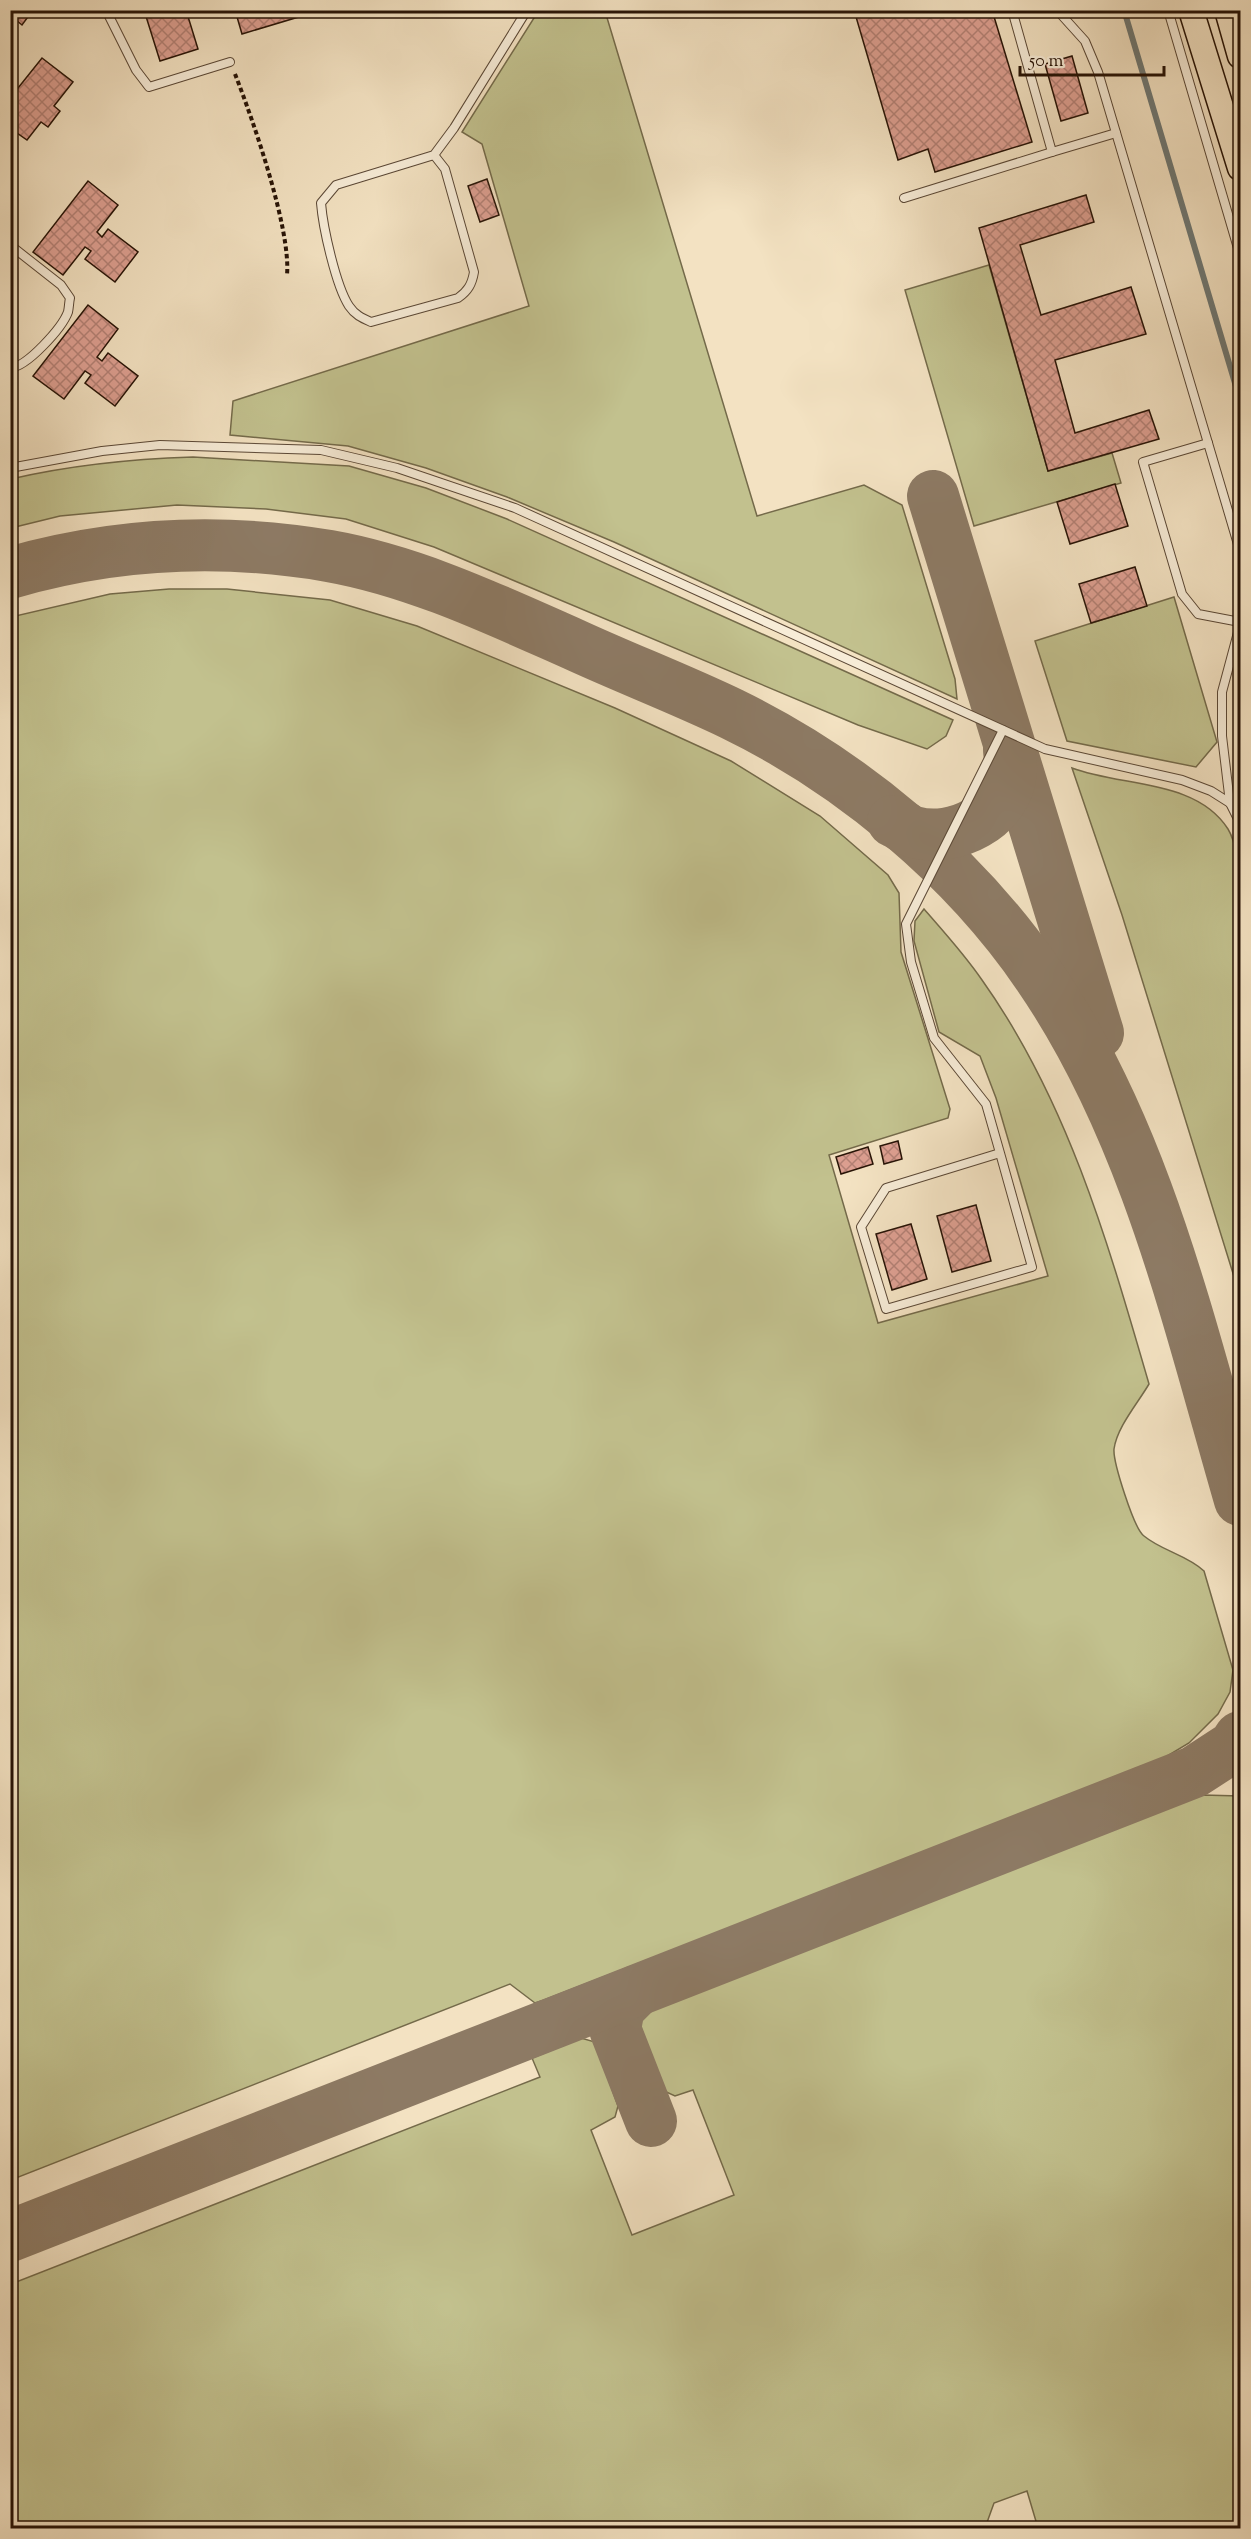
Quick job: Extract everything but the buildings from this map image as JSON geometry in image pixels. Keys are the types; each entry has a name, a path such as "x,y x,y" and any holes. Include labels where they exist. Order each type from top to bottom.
{"main road":[{"path":"1191,10 1240,168"},
{"path":"1227,10 1240,56"}],"lane":[{"path":"106,10 136,70 149,87 230,62"},
{"path":"434,155 445,169 474,272 472,281 466,292 458,298 371,322 359,317 344,296 322,221 321,203 336,185 434,155 454,128 526,10"},
{"path":"1012,10 1052,152"},
{"path":"1057,10 1085,41 1098,72 1240,551"},
{"path":"1168,10 1240,255"},
{"path":"904,198 1116,133"},
{"path":"10,245 61,285 70,298 67,314 33,357 20,366 10,368"},
{"path":"1208,443 1143,462 1182,594 1198,614 1240,624 1222,692 1222,736 1230,803 1240,823"},
{"path":"10,468 102,451 160,445 321,450 397,468 515,508 1045,749 1182,780 1210,791 1230,803"},
{"path":"1000,1153 886,1188 861,1227 886,1310 1032,1267 1000,1153 986,1104 934,1038 911,962 906,924 1003,730"}],"path":[{"path":"230,62 280,219 289,255 287,275"}],"shaded area":[{"path":"539,10 605,11 757,516 864,485 902,505 955,679 957,699 614,542 507,497 426,468 348,446 230,435 233,401 529,306 482,144 462,132"},
{"path":"989,265 1048,471 1112,453 1121,483 974,526 905,290"},
{"path":"193,457 349,466 426,488 507,519 953,720 946,736 927,749 858,725 434,547 346,519 266,509 177,505 60,516 11,528 11,479 101,463"},
{"path":"169,589 227,589 330,600 417,626 615,708 731,761 820,816 888,875 899,893 901,952 950,1109 948,1118 829,1155 878,1323 1048,1276 996,1098 980,1056 939,1032 914,941 915,921 924,909 975,971 1012,1026 1039,1074 1062,1124 1101,1226 1149,1384 1123,1424 1114,1449 1125,1495 1135,1521 1144,1536 1204,1571 1233,1670 1230,1692 1218,1714 1189,1743 1154,1764 544,2000 535,2003 510,1984 11,2180 11,617 110,594"},
{"path":"1174,597 1217,742 1196,767 1067,741 1035,641"},
{"path":"1072,768 1157,787 1197,801 1214,813 1228,829 1234,843 1240,868 1240,1296 1122,915"},
{"path":"1202,1795 1240,1796 1240,2528 1038,2528 1027,2491 994,2503 985,2528 11,2528 11,2284 540,2077 532,2058 581,2038 595,2042 618,2106 615,2117 591,2130 632,2235 734,2195 693,2090 675,2096 664,2091 640,2025 643,2011 1174,1803"}],"waterway":[{"path":"1124,10 1240,400"}],"taxiway":[{"path":"933,496 1098,1033"},
{"path":"10,573 89,555 169,546 289,550 329,556 392,571 423,581 514,618 732,714 776,737 862,793 940,860 976,897 1039,976 1076,1036 1108,1099 1136,1163 1160,1229 1182,1297 1240,1500"},
{"path":"893,821 911,831 929,834 945,834 976,823 1000,802 1007,788 1011,769 1009,749"},
{"path":"10,2236 1194,1772 1234,1746 1240,1737"},
{"path":"636,1991 619,2008 615,2029 651,2121"}]}
